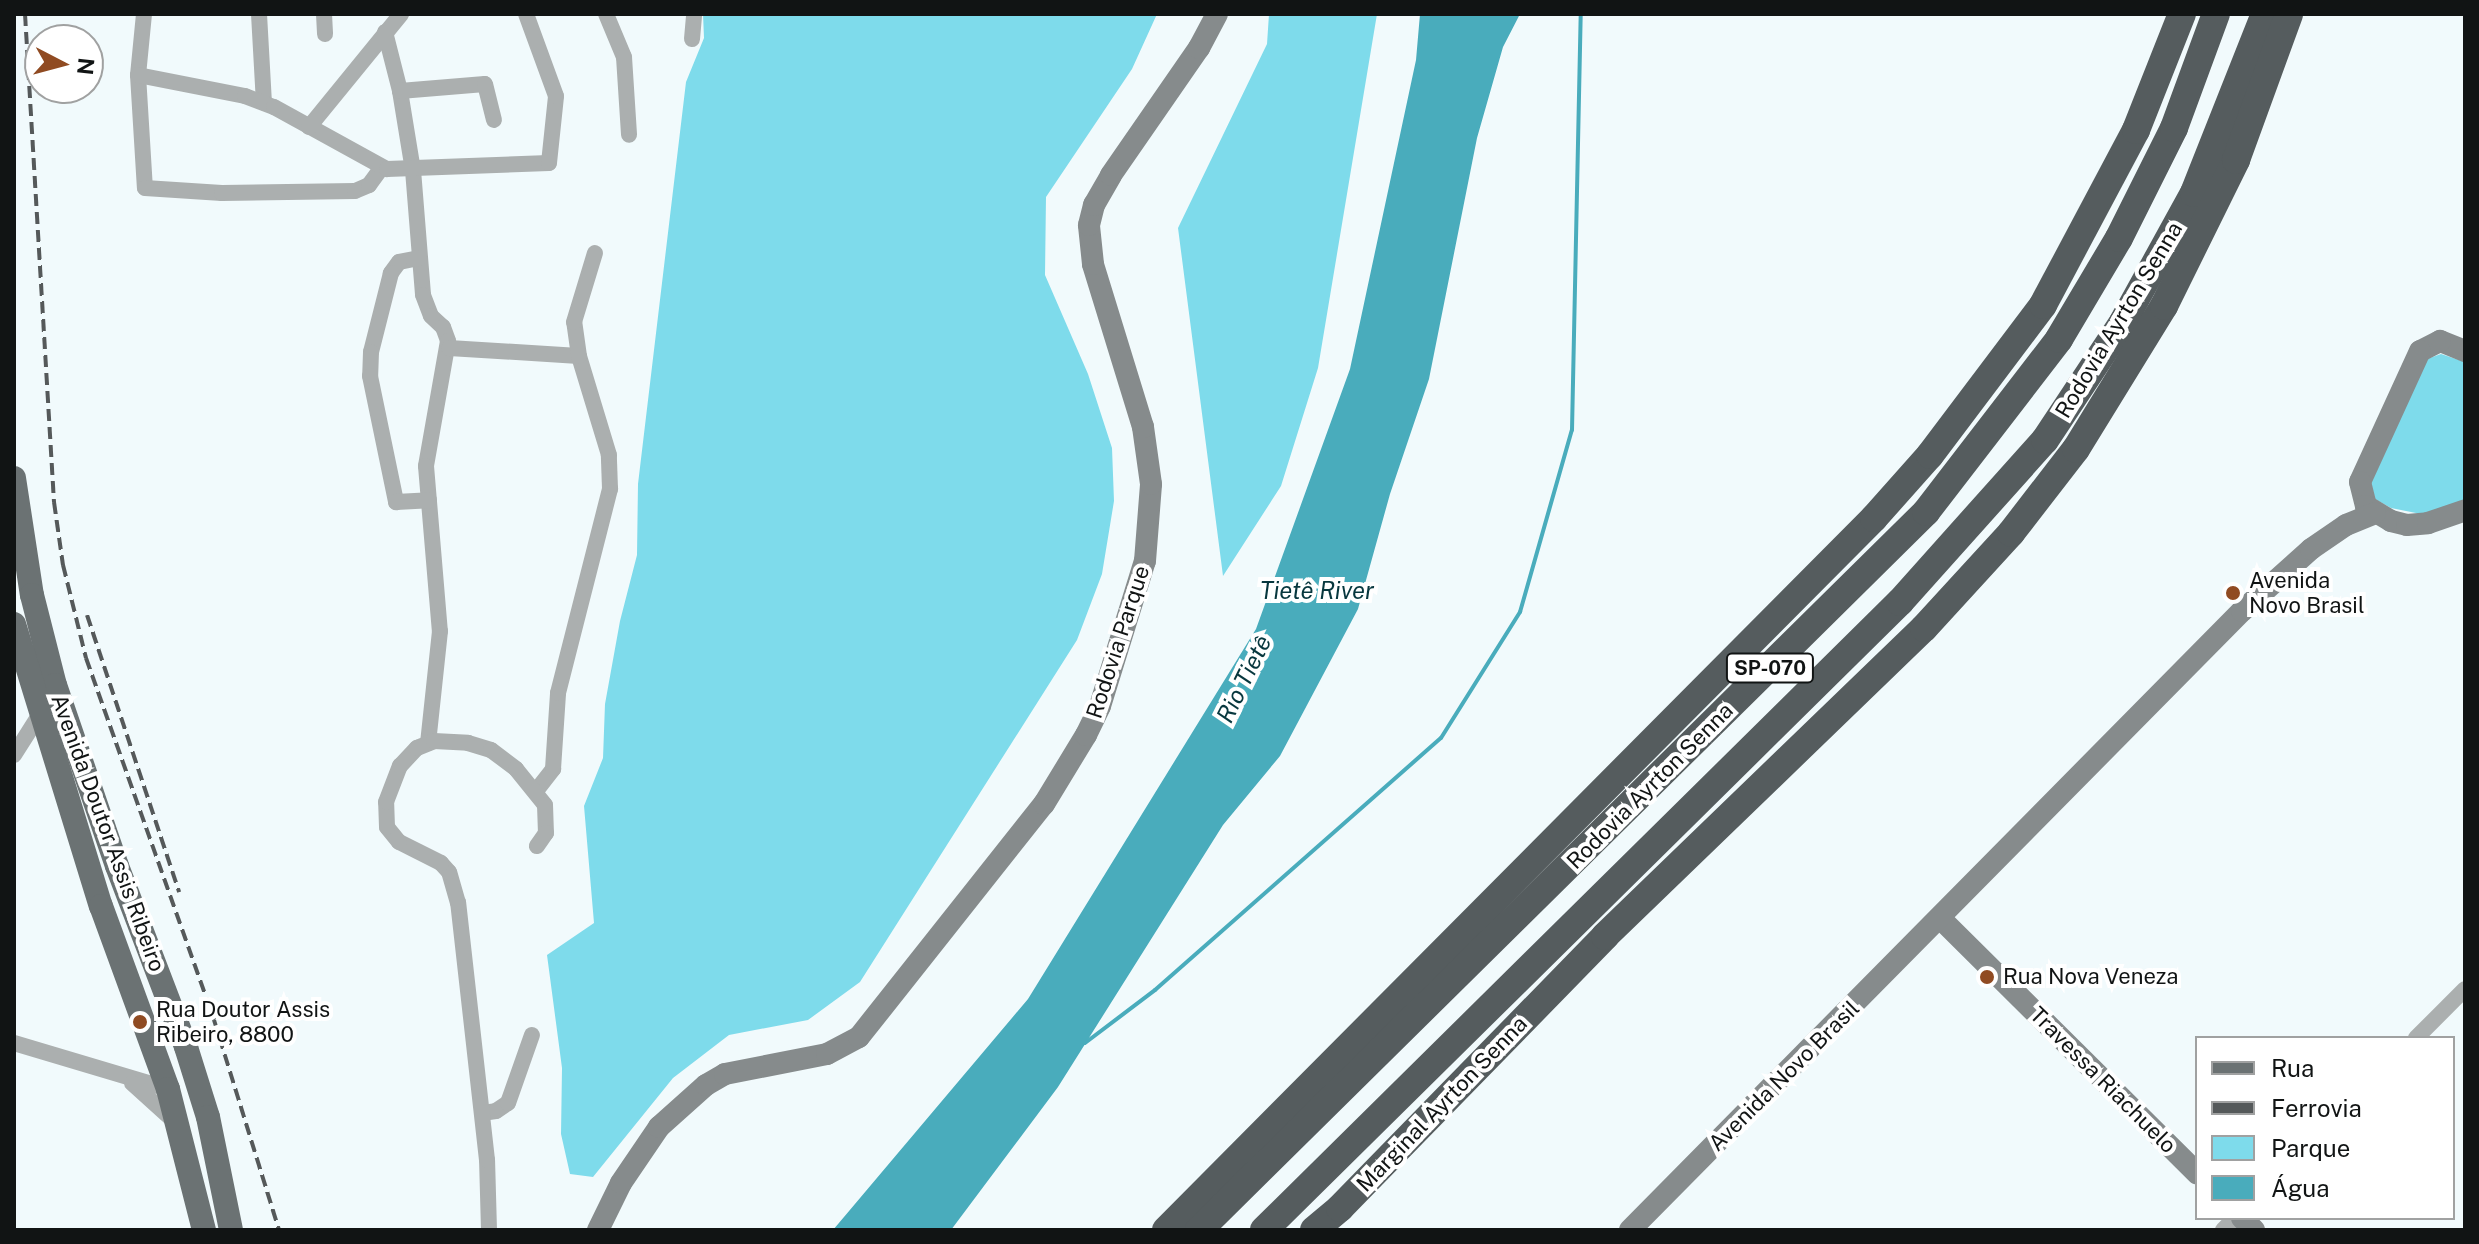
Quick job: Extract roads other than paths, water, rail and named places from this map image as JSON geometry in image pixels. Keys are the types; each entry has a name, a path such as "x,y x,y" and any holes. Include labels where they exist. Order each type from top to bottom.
{"highway":[{"name":"Rodovia Ayrton Senna","path":"1166,1230 1863,530 1930,455 2043,305 2130,142 2182,14"},
{"name":"Rodovia Ayrton Senna","path":"1199,1230 1926,512 2059,339 2119,238 2174,128 2216,14"},
{"name":"Rodovia Ayrton Senna","path":"1264,1230 1900,602 2045,440 2130,311 2194,193 2265,14"},
{"path":"1453,1046 1700,827 1751,795 1973,578 2076,449 2130,366 2193,250 2258,109 2289,14"},
{"name":"Marginal Ayrton Senna","path":"1314,1230 1333,1219 1567,974 1751,795"}],"main road":[{"name":"Avenida Doutor Assis Ribeiro","path":"14,478 27,570 55,685 117,866 186,1047 208,1117 231,1230"},
{"name":"Avenida Doutor Assis Ribeiro","path":"14,624 101,906 168,1089 204,1230"},
{"path":"168,1089 183,1096 208,1117"}],"street":[{"path":"144,14 138,75 145,188 222,193 355,191 369,185 382,167"},
{"path":"259,14 264,103"},
{"path":"324,14 325,34"},
{"path":"309,127 401,14"},
{"path":"138,75 189,83 264,103 382,167 413,170 549,163 556,96 526,14"},
{"path":"606,14 624,57 629,135"},
{"path":"692,39 694,14"},
{"name":"Rodovia Parque","path":"598,1230 621,1183 659,1127 706,1085 725,1074 827,1054 849,1044 865,1031 1044,804 1086,735 1100,706 1145,561 1151,484 1143,427 1093,264 1089,225 1094,205 1111,175 1199,48 1217,14"},
{"path":"385,32 400,91 413,170 425,304 431,316 446,331 449,348 426,466 440,631 428,743"},
{"path":"400,91 485,84 494,120"},
{"path":"536,791 553,769 558,693 610,489 605,438 579,356 574,322 595,253"},
{"path":"419,258 399,262 391,273 373,341 370,376 396,502 429,500"},
{"name":"Avenida Novo Brasil","path":"2311,549 2360,482 2420,351 2440,341 2465,351"},
{"path":"449,348 579,356"},
{"path":"2360,482 2361,495 2375,513 2407,525 2428,523 2465,510"},
{"name":"Avenida Novo Brasil","path":"1630,1230 1941,919 2242,611 2311,549 2346,525 2375,513"},
{"path":"14,755 40,714"},
{"path":"489,1230 482,1113 455,888 441,863 399,842 386,822 386,802 400,766 409,754 428,743 460,741 484,747 516,769 545,805 546,833 537,846"},
{"name":"Travessa Riachuelo","path":"1941,919 2195,1171"},
{"path":"2418,1036 2465,989"},
{"path":"482,1113 496,1111 508,1103 532,1035"},
{"path":"14,1043 168,1089"},
{"path":"125,1077 179,1126"}],"water":[{"name":"Tietê River","path":"1420,14 1520,14 1503,47 1477,138 1429,379 1390,494 1358,609 1280,756 1223,825 1058,1087 951,1230 833,1230 1028,999 1256,629 1350,369 1416,60"}],"waterway":[{"path":"1085,1043 1155,990 1441,738 1520,612 1572,430 1581,14"}],"railway":[{"path":"25,14 54,502 63,565 86,658 214,1020 279,1230"},
{"path":"87,615 179,892"}],"place":[{"name":"Avenida Novo Brasil","path":"2233,593"},
{"name":"Rua Nova Veneza","path":"1987,977"},
{"name":"Rua Doutor Assis Ribeiro, 8800","path":"140,1022"}],"water label":[{"name":"Rio Tietê","path":"1244,679"}]}
